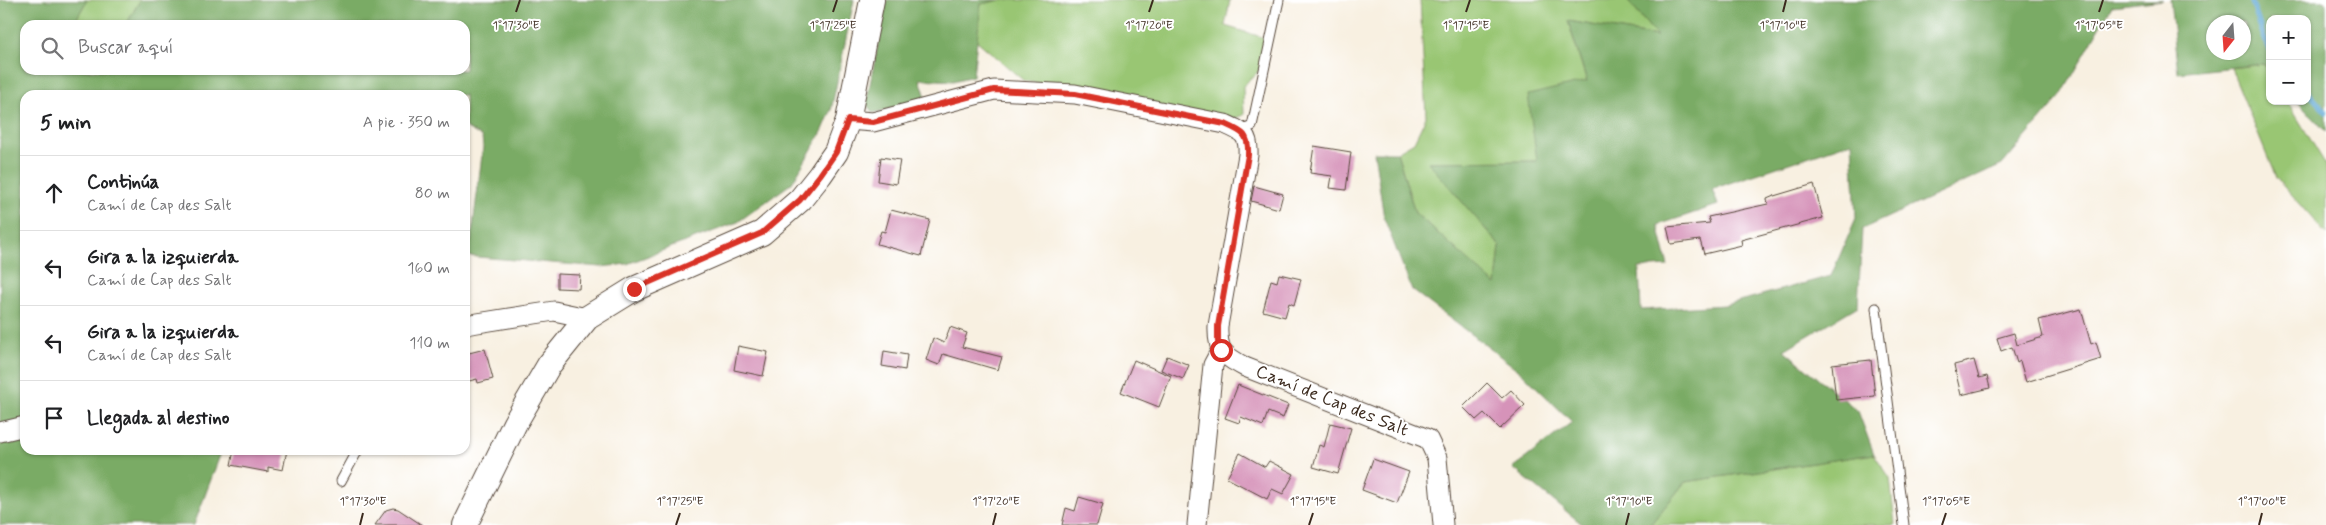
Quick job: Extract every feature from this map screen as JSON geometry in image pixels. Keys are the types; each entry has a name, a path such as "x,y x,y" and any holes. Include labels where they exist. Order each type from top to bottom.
{"street":[{"path":"465,525 515,423 548,365 587,318 634,289 762,233 800,200 820,175 836,152 848,120 872,0"},
{"path":"848,120 873,122 994,90 1075,94 1225,124 1241,131 1249,142 1248,155 1218,326 1218,342 1221,350 1213,365 1197,525"},
{"path":"470,324 554,312 587,318"},
{"name":"Camí de Cap des Salt","path":"1221,350 1231,359 1245,366 1428,439 1437,458 1443,525"},
{"path":"0,432 20,427"}],"lane":[{"path":"1241,131 1252,126 1279,0"},
{"path":"1876,308 1904,525"},
{"path":"341,481 355,455"}],"green space":[{"path":"0,0 87,0 76,20 20,20 20,75 470,75 470,20 129,20 140,0 854,0 831,111 823,130 792,183 738,222 627,264 601,267 470,256 470,242 483,147 482,137 470,130 470,90 20,90 20,455 220,455 194,525 0,525"},
{"path":"87,0 140,0 129,20 76,20"},
{"path":"887,0 1000,0 981,4 973,76 953,81 920,79 927,100 873,113 866,104"},
{"path":"1000,0 1230,0 1225,26 1265,38 1260,70 1243,86 1244,115 1235,118 1186,113 1073,89 1024,81 976,40 981,4"},
{"path":"1420,0 1627,0 1657,36 1568,21 1587,82 1537,161 1429,162 1500,246 1496,285 1415,213 1397,152 1414,142 1426,117"},
{"path":"1627,0 2163,0 2112,6 2061,96 2002,165 1862,229 1858,306 1784,350 1858,411 1874,454 1685,482 1650,525 1583,525 1513,468 1572,422 1521,372 1412,290 1384,218 1374,152 1397,152 1415,213 1496,285 1500,246 1428,162 1537,161 1528,95 1587,81 1568,21 1657,36","holes":["1852,142 1856,218 1831,276 1725,305 1641,310 1639,268 1668,266 1658,225 1718,205 1712,189"]},
{"path":"2170,0 2323,0 2326,4 2326,132 2302,105 2311,105 2311,15 2266,15 2266,66 2264,64 2178,73"},
{"path":"2264,64 2266,67 2266,105 2289,105 2326,165 2326,234 2276,178 2231,68"},
{"path":"1874,454 1890,478 1895,525 1650,525 1685,482"}],"building":[{"path":"1314,146 1351,152 1346,190 1330,188 1332,176 1310,173"},
{"path":"881,157 900,160 896,184 878,181"},
{"path":"1814,184 1823,218 1741,240 1742,245 1704,254 1700,240 1671,244 1667,227 1710,223 1708,217 1768,204 1767,199"},
{"path":"1254,186 1283,194 1279,209 1251,201"},
{"path":"891,210 930,220 921,256 877,244 881,231 885,232"},
{"path":"557,274 580,275 579,289 557,288"},
{"path":"1279,274 1301,279 1294,305 1289,303 1285,317 1263,311 1271,280 1277,282"},
{"path":"2081,309 2091,344 2096,342 2101,359 2026,382 2020,361 2017,363 2012,347 2001,351 1997,338 2014,333 2017,345 2043,337 2039,320"},
{"path":"950,327 967,333 962,347 1002,357 998,370 943,354 939,365 926,360 933,338 944,343"},
{"path":"738,346 768,352 763,376 734,370"},
{"path":"485,349 493,379 478,383 477,379 470,381 470,353"},
{"path":"884,351 907,355 905,370 882,366"},
{"path":"1167,356 1189,365 1183,379 1161,370"},
{"path":"1134,360 1171,376 1159,407 1121,392"},
{"path":"1871,360 1875,396 1836,400 1832,364"},
{"path":"1974,360 1979,378 1987,376 1990,388 1961,395 1954,365"},
{"path":"1487,383 1502,398 1511,390 1525,405 1500,429 1484,413 1476,420 1463,407"},
{"path":"1238,385 1288,405 1283,418 1268,412 1263,426 1241,417 1239,423 1225,418"},
{"path":"1330,423 1351,428 1338,474 1313,467 1319,445 1324,447"},
{"path":"1240,453 1265,467 1269,461 1294,474 1283,494 1272,489 1267,499 1227,478"},
{"path":"233,455 286,455 283,470 268,467 268,472 231,465"},
{"path":"1373,459 1409,472 1397,503 1362,490"},
{"path":"1079,497 1103,504 1097,525 1062,525 1066,508 1075,511"},
{"path":"398,509 422,525 375,525 386,510"}],"waterway":[{"path":"2251,0 2266,43"},
{"path":"2311,95 2326,112"}],"route":[{"path":"634,289 762,233 800,200 820,175 836,152 848,120 873,122 994,90 1075,94 1225,124 1241,131 1249,142 1218,326 1218,342 1221,350"}]}
